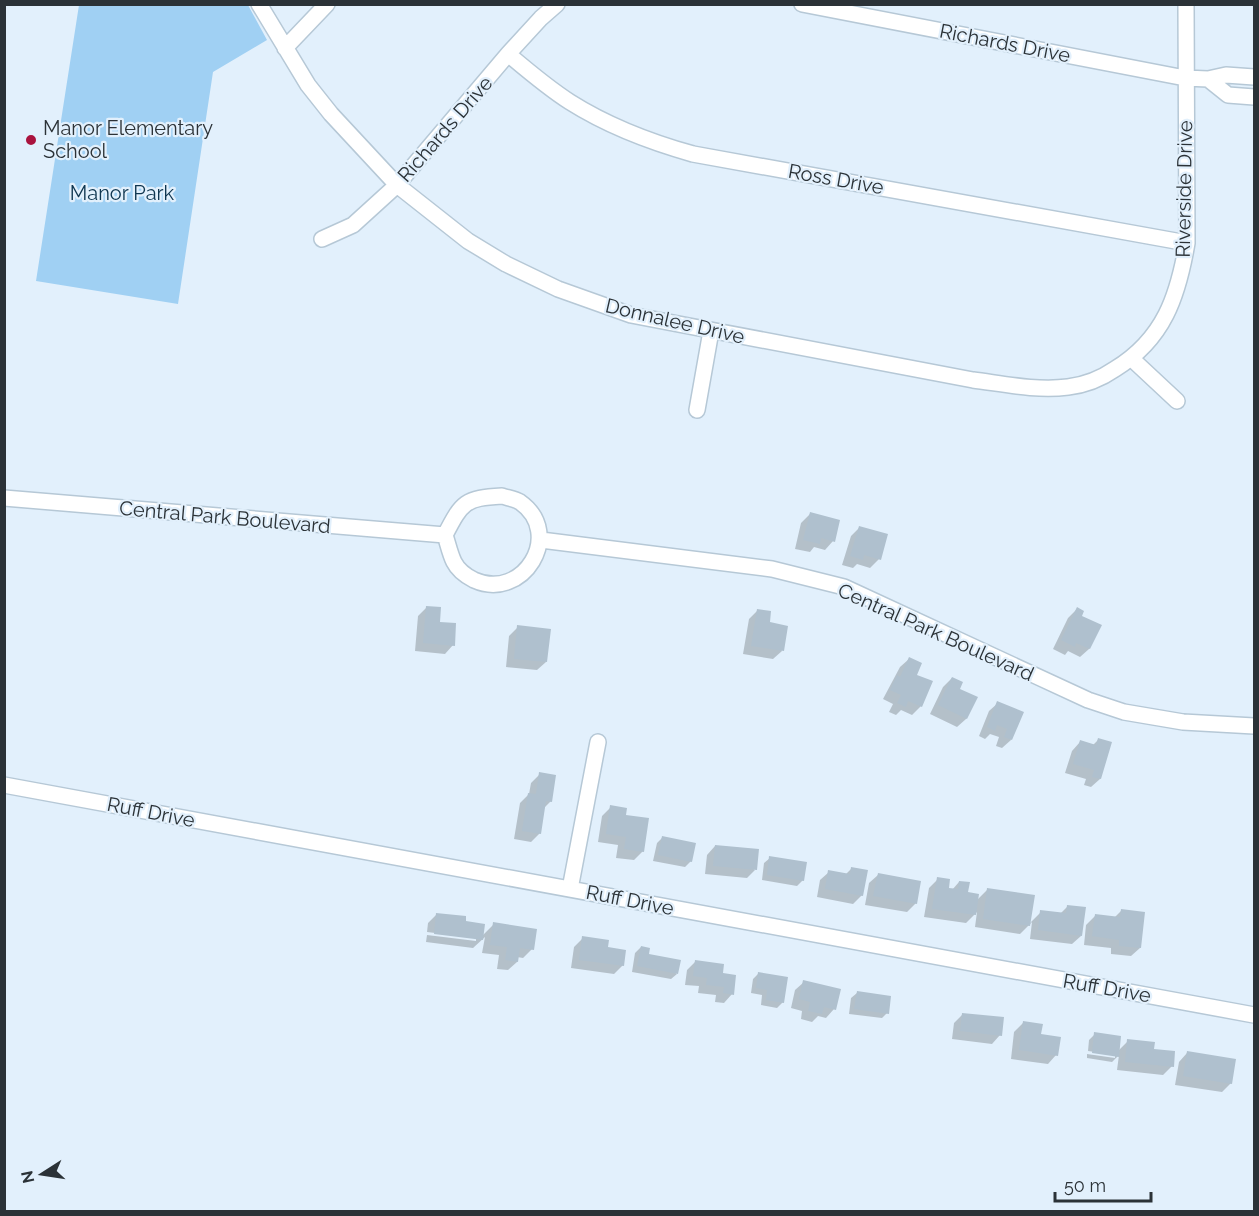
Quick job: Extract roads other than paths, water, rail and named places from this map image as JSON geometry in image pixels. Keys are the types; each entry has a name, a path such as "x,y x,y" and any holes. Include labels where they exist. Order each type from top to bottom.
{"street":[{"name":"Donnalee Drive","path":"259,4 308,85 331,114 397,185 468,241 506,264 558,289 631,315 1015,386 1069,387 1104,376 1132,359"},
{"path":"285,48 327,4"},
{"name":"Richards Drive","path":"322,239 353,225 397,185 508,54 557,4"},
{"name":"Richards Drive","path":"802,4 1185,78 1208,79 1226,75 1254,77"},
{"name":"Riverside Drive","path":"1132,359 1166,316 1179,282 1188,243 1186,4"},
{"name":"Ross Drive","path":"508,54 570,102 603,121 661,145 693,154 1188,243"},
{"path":"1208,79 1228,95 1254,97"},
{"path":"697,411 711,331"},
{"path":"1132,359 1177,402"},
{"path":"502,496 519,501 528,511 541,540 535,559 522,575 498,585 482,584 462,572 454,562 445,535 457,512 475,498 502,496"},
{"name":"Central Park Boulevard","path":"4,498 445,535"},
{"name":"Central Park Boulevard","path":"541,540 772,569 844,587 1097,703 1124,712 1183,722 1254,726"},
{"path":"570,889 598,742"},
{"name":"Ruff Drive","path":"4,785 1254,1015"}],"place":[{"name":"Manor Elementary School","path":"31,140"}],"park label":[{"name":"Manor Park","path":"122,193"}]}
